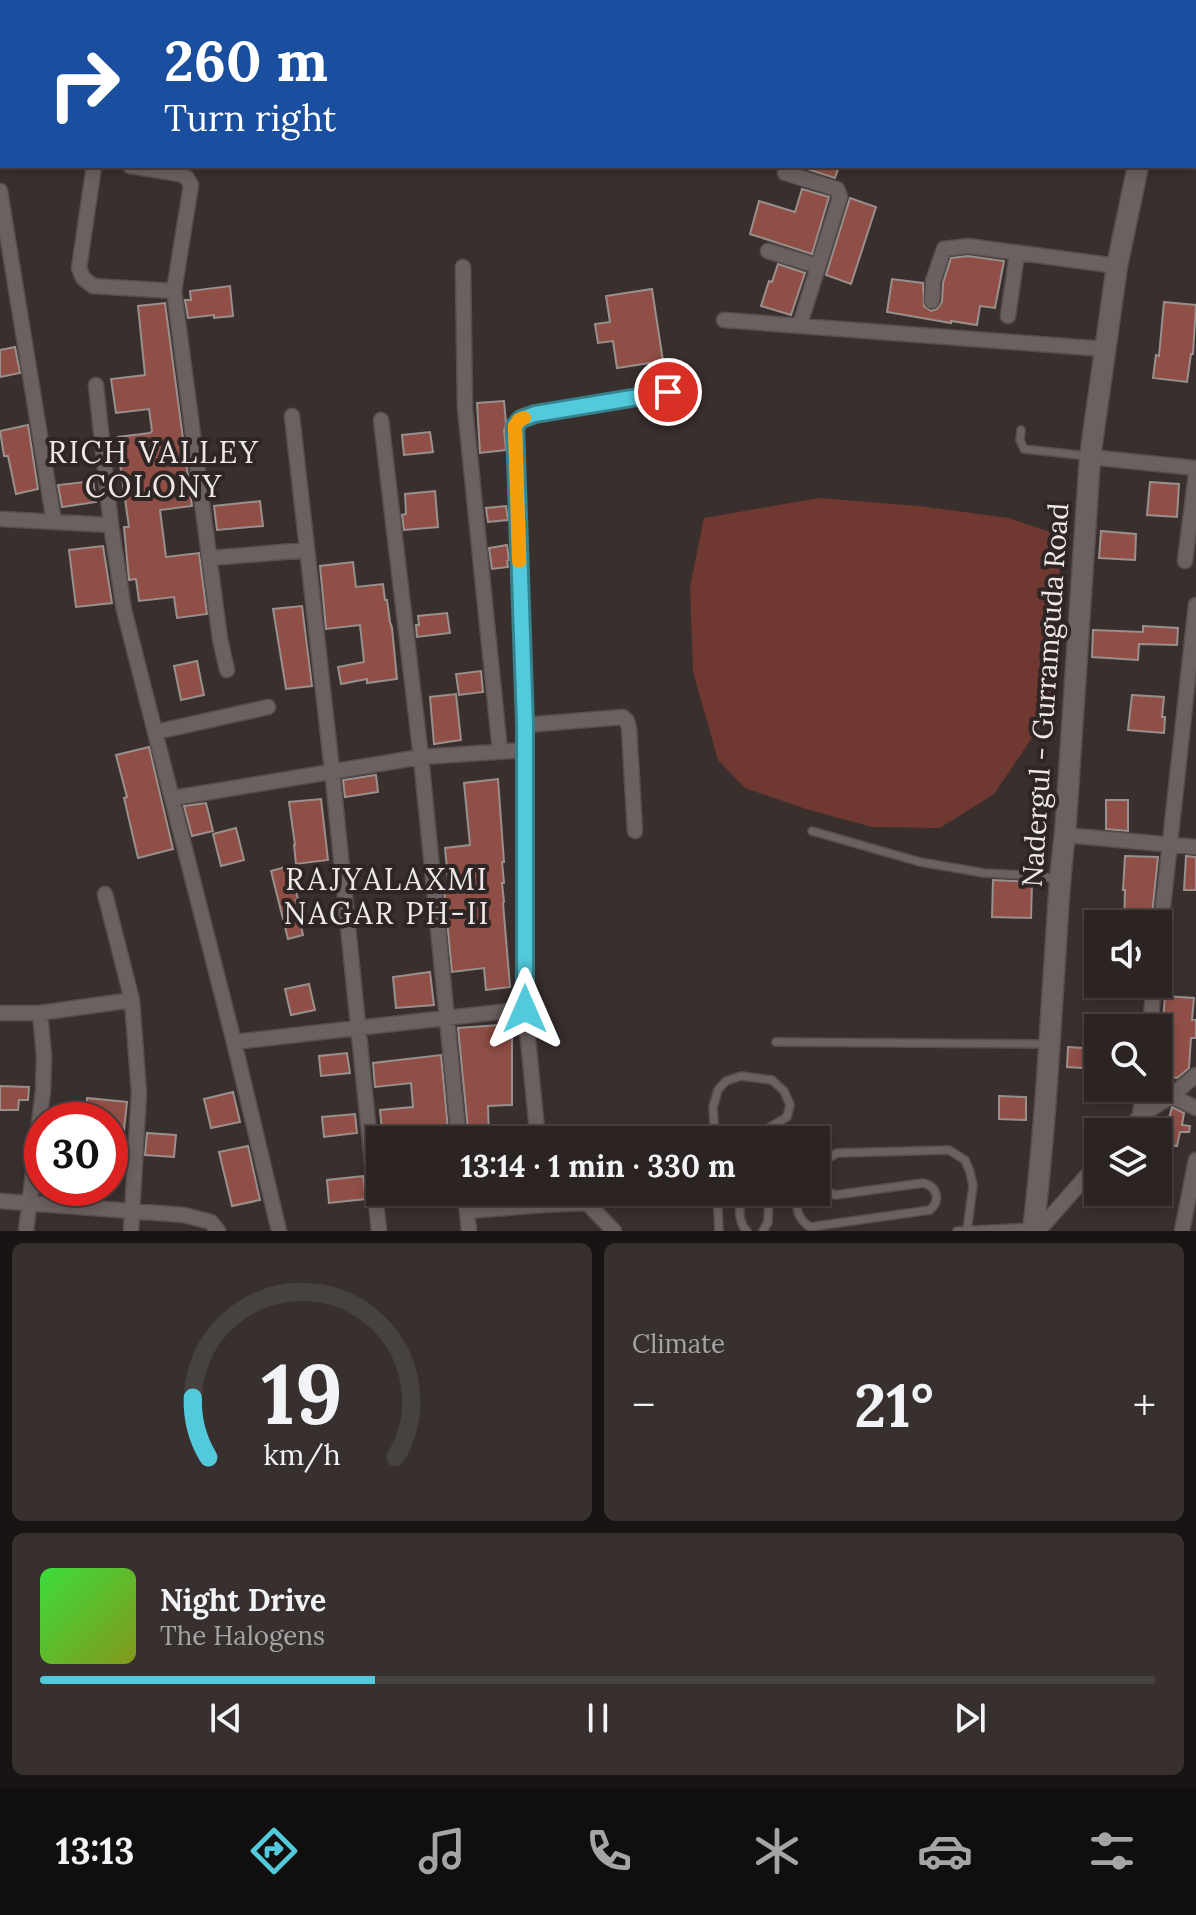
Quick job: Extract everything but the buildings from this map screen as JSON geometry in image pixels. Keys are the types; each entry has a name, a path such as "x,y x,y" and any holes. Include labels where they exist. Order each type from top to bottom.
{"main road":[{"name":"Nadergul - Gurramguda Road","path":"1035,1230 1090,457 1117,266 1138,168"}],"street":[{"path":"94,168 79,268 83,278 93,286 174,291"},
{"path":"142,168 180,174 191,185 174,291 220,639 227,670"},
{"path":"785,173 837,189 840,197 800,324"},
{"path":"0,191 54,522"},
{"path":"932,301 933,281 944,249 968,246 1117,266"},
{"path":"768,251 818,266"},
{"path":"1008,316 1017,253"},
{"path":"463,267 465,408 500,751"},
{"path":"724,320 1104,349"},
{"path":"96,385 111,525 124,610 279,1231"},
{"path":"538,1126 525,1009 525,725 515,426 521,419 535,414 668,392"},
{"path":"292,416 379,1231"},
{"path":"381,420 421,757 458,1126"},
{"path":"1090,457 1196,471 1185,561"},
{"path":"1,514 54,522 111,525"},
{"path":"210,558 307,550"},
{"path":"1163,910 1196,605"},
{"path":"156,732 268,707"},
{"path":"525,725 623,717 629,728 635,831"},
{"path":"173,798 421,757 525,750"},
{"path":"1065,835 1196,847"},
{"path":"105,894 132,1000 139,1093 131,1231"},
{"path":"0,1013 40,1013 132,1000"},
{"path":"234,1042 525,1009"},
{"path":"40,1013 44,1056 42,1102"},
{"path":"1172,1095 1196,1075"},
{"path":"1172,1096 1196,1108"},
{"path":"1140,1116 1142,1102"},
{"path":"1140,1116 1162,1102"},
{"path":"1182,1231 1196,1160"},
{"path":"1035,1230 1084,1178"},
{"path":"0,1201 24,1202"},
{"path":"26,1231 29,1206"},
{"path":"71,1206 184,1215 211,1222 218,1231"},
{"path":"466,1206 469,1231"},
{"path":"467,1211 499,1206"},
{"path":"591,1206 614,1231"}],"lane":[{"path":"1021,430 1020,440 1024,449 1090,457"},
{"path":"812,831 920,862 984,873 1042,876 1059,881"},
{"path":"776,1042 1050,1044"},
{"path":"714,1126 713,1107 718,1090 726,1081 741,1076 772,1080 784,1091 790,1105 787,1117 772,1126"},
{"path":"830,1157 837,1153 949,1150 965,1160 970,1172 973,1186 967,1230"},
{"path":"797,1206 802,1222 810,1227 930,1210 937,1197 935,1190 923,1183 830,1194"},
{"path":"718,1206 719,1231"},
{"path":"740,1206 740,1221 747,1231"},
{"path":"763,1231 768,1222 769,1206"},
{"path":"957,1231 1035,1230"}],"shaded area":[{"path":"819,498 919,506 1009,518 1059,535 1061,614 1055,704 994,794 940,828 872,827 806,809 745,788 718,760 693,672 690,587 704,518"}],"slow traffic":[{"path":"519,561 515,426 524,418"}],"district":[{"name":"RICH VALLEY COLONY","path":"154,469"},
{"name":"RAJYALAXMI NAGAR PH-II","path":"387,896"}],"route":[{"path":"525,1009 525,725 515,426 521,419 535,414 668,392"}]}
